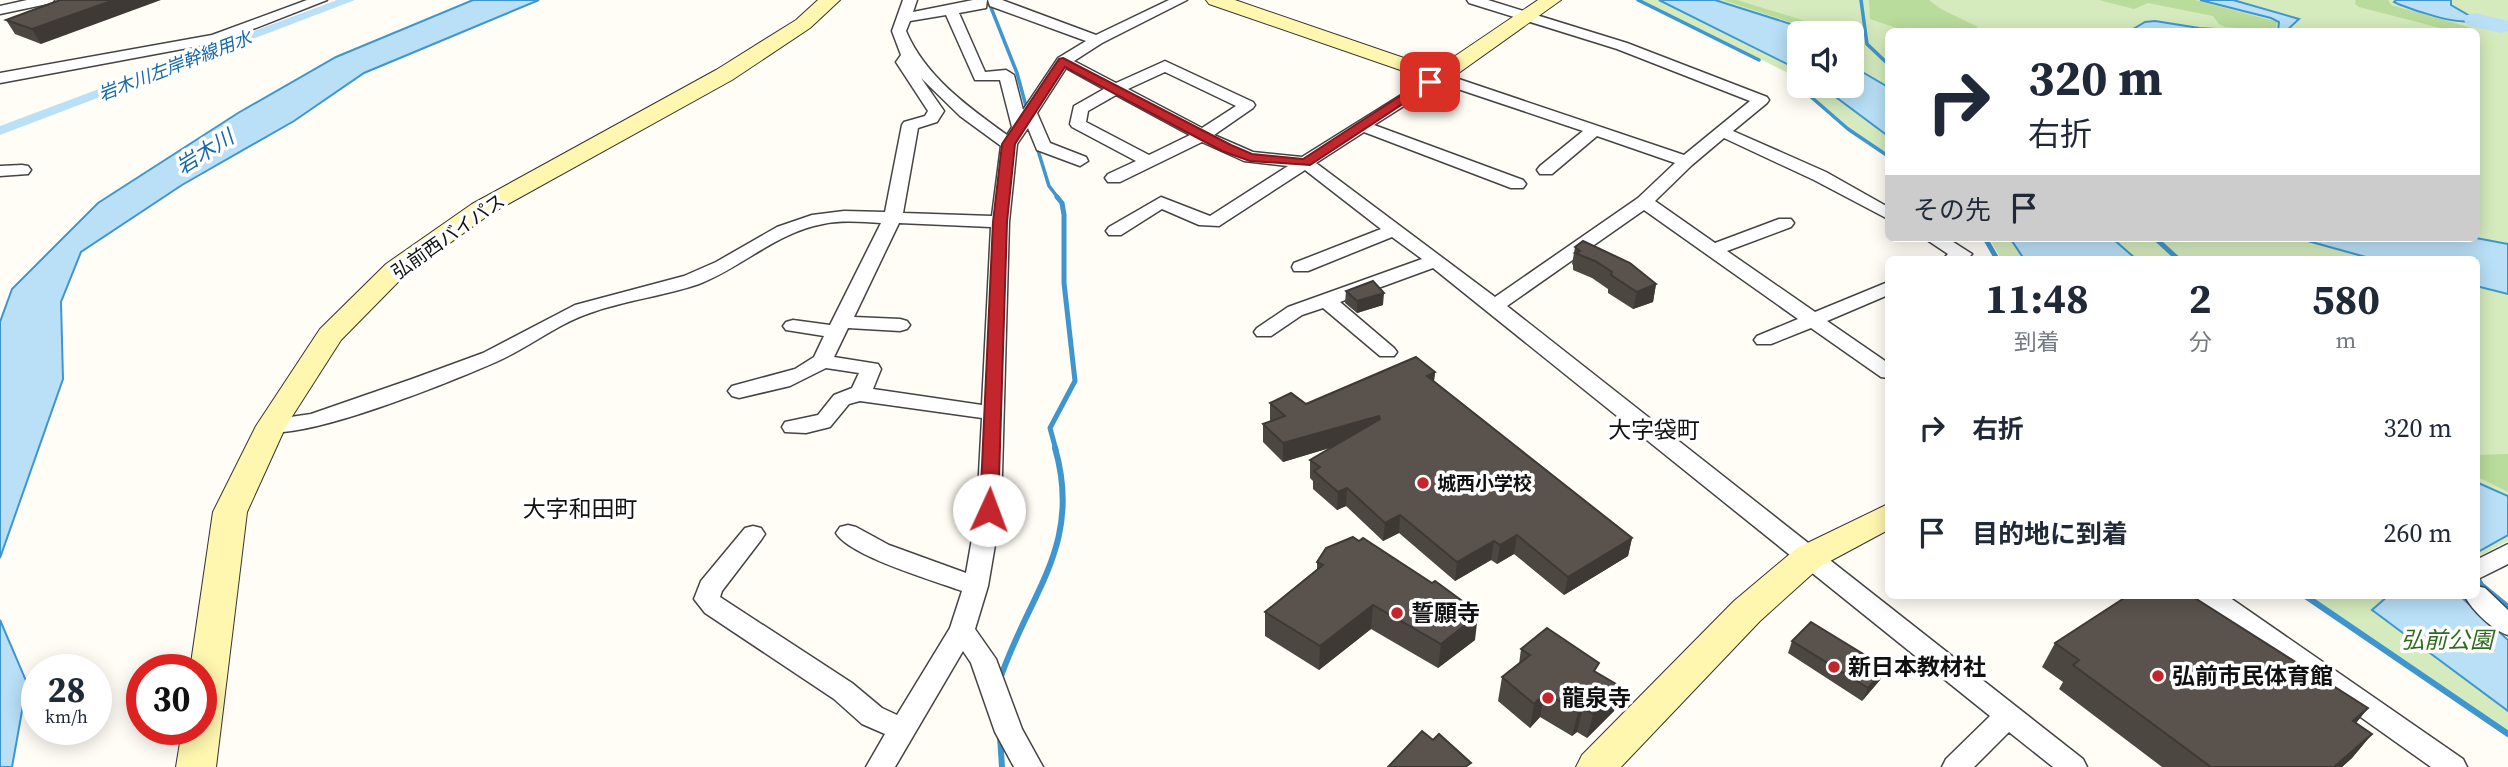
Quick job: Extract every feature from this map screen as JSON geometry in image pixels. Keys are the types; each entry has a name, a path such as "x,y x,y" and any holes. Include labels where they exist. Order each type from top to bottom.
{"street":[{"path":"0,10 47,0"},
{"path":"0,78 215,39 320,0"},
{"name":"弘前西バイパス","path":"211,654 230,512 271,426 330,335 395,270 481,209 724,75 803,24 830,0"},
{"path":"910,0 899,31 909,55 965,113 1020,129 1043,146 1080,161"},
{"path":"905,17 981,5 980,0"},
{"path":"995,0 995,3 1097,40"},
{"path":"880,767 962,631 976,586 989,510 1000,222 1020,129 1063,61 1097,40 1180,0"},
{"path":"1216,0 1686,161"},
{"path":"1474,0 1622,46 1761,100 1686,161 1644,202 1494,306"},
{"path":"1115,231 1161,202 1213,222 1438,77 1551,0"},
{"path":"951,11 980,77 1006,75 1020,129"},
{"path":"738,391 785,382 807,373 822,362 893,217 910,125 931,119 936,111 903,62 909,55"},
{"path":"1063,61 1250,158 1306,163 1494,306 2073,767"},
{"path":"1114,178 1203,135 1247,105 1165,66 1080,109 1078,124 1149,161"},
{"path":"1362,126 1517,184"},
{"path":"1546,170 1596,129"},
{"path":"1723,132 1820,176 1885,212"},
{"path":"0,171 22,170"},
{"path":"1644,202 1885,370"},
{"path":"271,426 314,421 490,357 582,309 691,280 723,266 783,232 818,219 844,216 1000,222"},
{"path":"1712,250 1785,223"},
{"path":"1301,267 1394,230"},
{"path":"1940,242 1963,254 1959,256"},
{"path":"1264,332 1295,311 1435,261"},
{"path":"1764,340 1885,289"},
{"path":"1327,301 1387,352"},
{"path":"793,326 900,325"},
{"path":"822,362 871,369 860,394"},
{"path":"793,427 815,424 827,419 838,401 846,395 860,394 993,413"},
{"path":"1596,767 1746,611 1809,557 1885,518"},
{"path":"848,533 880,551 976,586"},
{"path":"754,534 710,588 707,599 843,691 872,716 904,730"},
{"path":"2480,569 2508,553"},
{"path":"2214,599 2453,767"},
{"path":"2480,599 2508,625"},
{"path":"962,631 983,659 1009,732 1029,767"},
{"path":"1956,767 1996,726 2011,717"},
{"name":"弘前西バイパス","path":"196,767 199,745"}],"green space":[{"path":"1641,0 2508,0 2508,541 2480,556 2480,256 1999,256 1991,242 2480,242 2480,28 1885,28 1885,152 1849,128 1815,98 1864,98 1864,21 1787,21 1787,73"},
{"path":"1723,0 1737,0 1805,21 1787,21"},
{"path":"1869,0 1929,0 1978,27 1896,28 1870,19"},
{"path":"2099,0 2195,0 2277,22 2276,28 2225,27 2213,16 2148,3 2134,9"},
{"path":"2356,0 2388,0 2391,5 2472,28 2440,28 2355,4"},
{"path":"2508,454 2508,492 2480,478 2480,455"},
{"name":"弘前公園","path":"2314,599 2464,599 2508,639 2508,731"}],"water":[{"name":"岩木川","path":"473,0 539,0 364,73 294,121 182,185 81,252 61,302 63,379 0,558 0,322 12,289 98,203 238,113 336,57"},
{"path":"1659,0 1715,0 1787,23 1787,64"},
{"path":"2200,0 2233,0 2299,19 2289,28 2278,28 2279,22"},
{"path":"2451,0 2451,5 2475,19 2460,21 2438,17 2398,4 2394,2"},
{"path":"2155,21 2199,28 2135,28 2145,22"},
{"path":"1864,73 1885,85 1885,134 1837,98 1864,98"},
{"path":"2480,239 2508,244 2508,294 2480,287 2480,256 2362,256 2311,242 2480,242"},
{"path":"2013,242 2117,242 2133,256 2022,256"},
{"path":"2480,484 2508,496 2508,535 2480,551"},
{"path":"2384,599 2463,599 2508,640 2508,711 2372,610"},
{"path":"0,620 21,669 21,717 12,767 0,767"}],"building":[{"path":"60,0 114,0 32,29 6,20"},
{"path":"1583,241 1630,263 1656,284 1637,292 1595,261 1575,253 1580,251 1575,247"},
{"path":"1373,281 1384,293 1357,301 1346,291"},
{"name":"城西小学校","path":"1416,357 1435,372 1427,376 1632,538 1568,577 1517,535 1500,545 1494,541 1457,562 1400,515 1385,523 1347,488 1338,492 1314,471 1320,467 1310,460 1380,419 1379,416 1283,443 1263,424 1285,416 1270,403 1291,393 1306,404"},
{"path":"1353,537 1359,541 1363,538 1432,583 1435,581 1461,600 1457,602 1478,615 1441,644 1373,605 1320,646 1265,612 1323,565 1317,562 1326,548"},
{"name":"弘前市民体育館","path":"2123,599 2196,599 2368,708 2353,721 2372,734 2334,767 2211,767 2073,665 2079,660 2055,643"},
{"path":"1811,622 1886,668 1868,688 1792,641"},
{"path":"1547,628 1599,663 1594,671 1621,687 1593,714 1583,708 1578,712 1545,693 1534,704 1502,677 1530,655 1521,649"},
{"path":"1422,731 1433,740 1439,734 1471,763 1465,767 1388,767"}],"waterway":[{"name":"岩木川左岸幹線用水","path":"0,131 349,0"},
{"path":"988,0 1017,73 1026,106"},
{"path":"1638,0 1759,60"},
{"path":"1861,0 1867,44 1885,61"},
{"path":"2475,20 2501,26"},
{"path":"1812,98 1848,129 1885,154"},
{"path":"1036,144 1049,186 1059,199"},
{"path":"1056,450 1050,428 1075,381 1064,283 1064,215 1062,203 1057,197"},
{"path":"1987,242 1995,256"},
{"path":"2159,242 2175,256"},
{"path":"1000,679 1049,568 1058,541 1062,482 1055,448"},
{"path":"2480,583 2508,607"},
{"path":"2310,599 2508,734"},
{"path":"1000,737 1002,767"}],"place":[{"name":"城西小学校","path":"1423,483"},
{"name":"誓願寺","path":"1397,613"},
{"name":"新日本教材社","path":"1834,667"},
{"name":"弘前市民体育館","path":"2158,676"},
{"name":"龍泉寺","path":"1548,698"}],"district":[{"name":"大字袋町","path":"1654,430"},
{"name":"大字和田町","path":"580,509"}],"route":[{"path":"989,510 1005,156 1009,144 1063,61 1250,158 1306,163 1430,82"}]}
